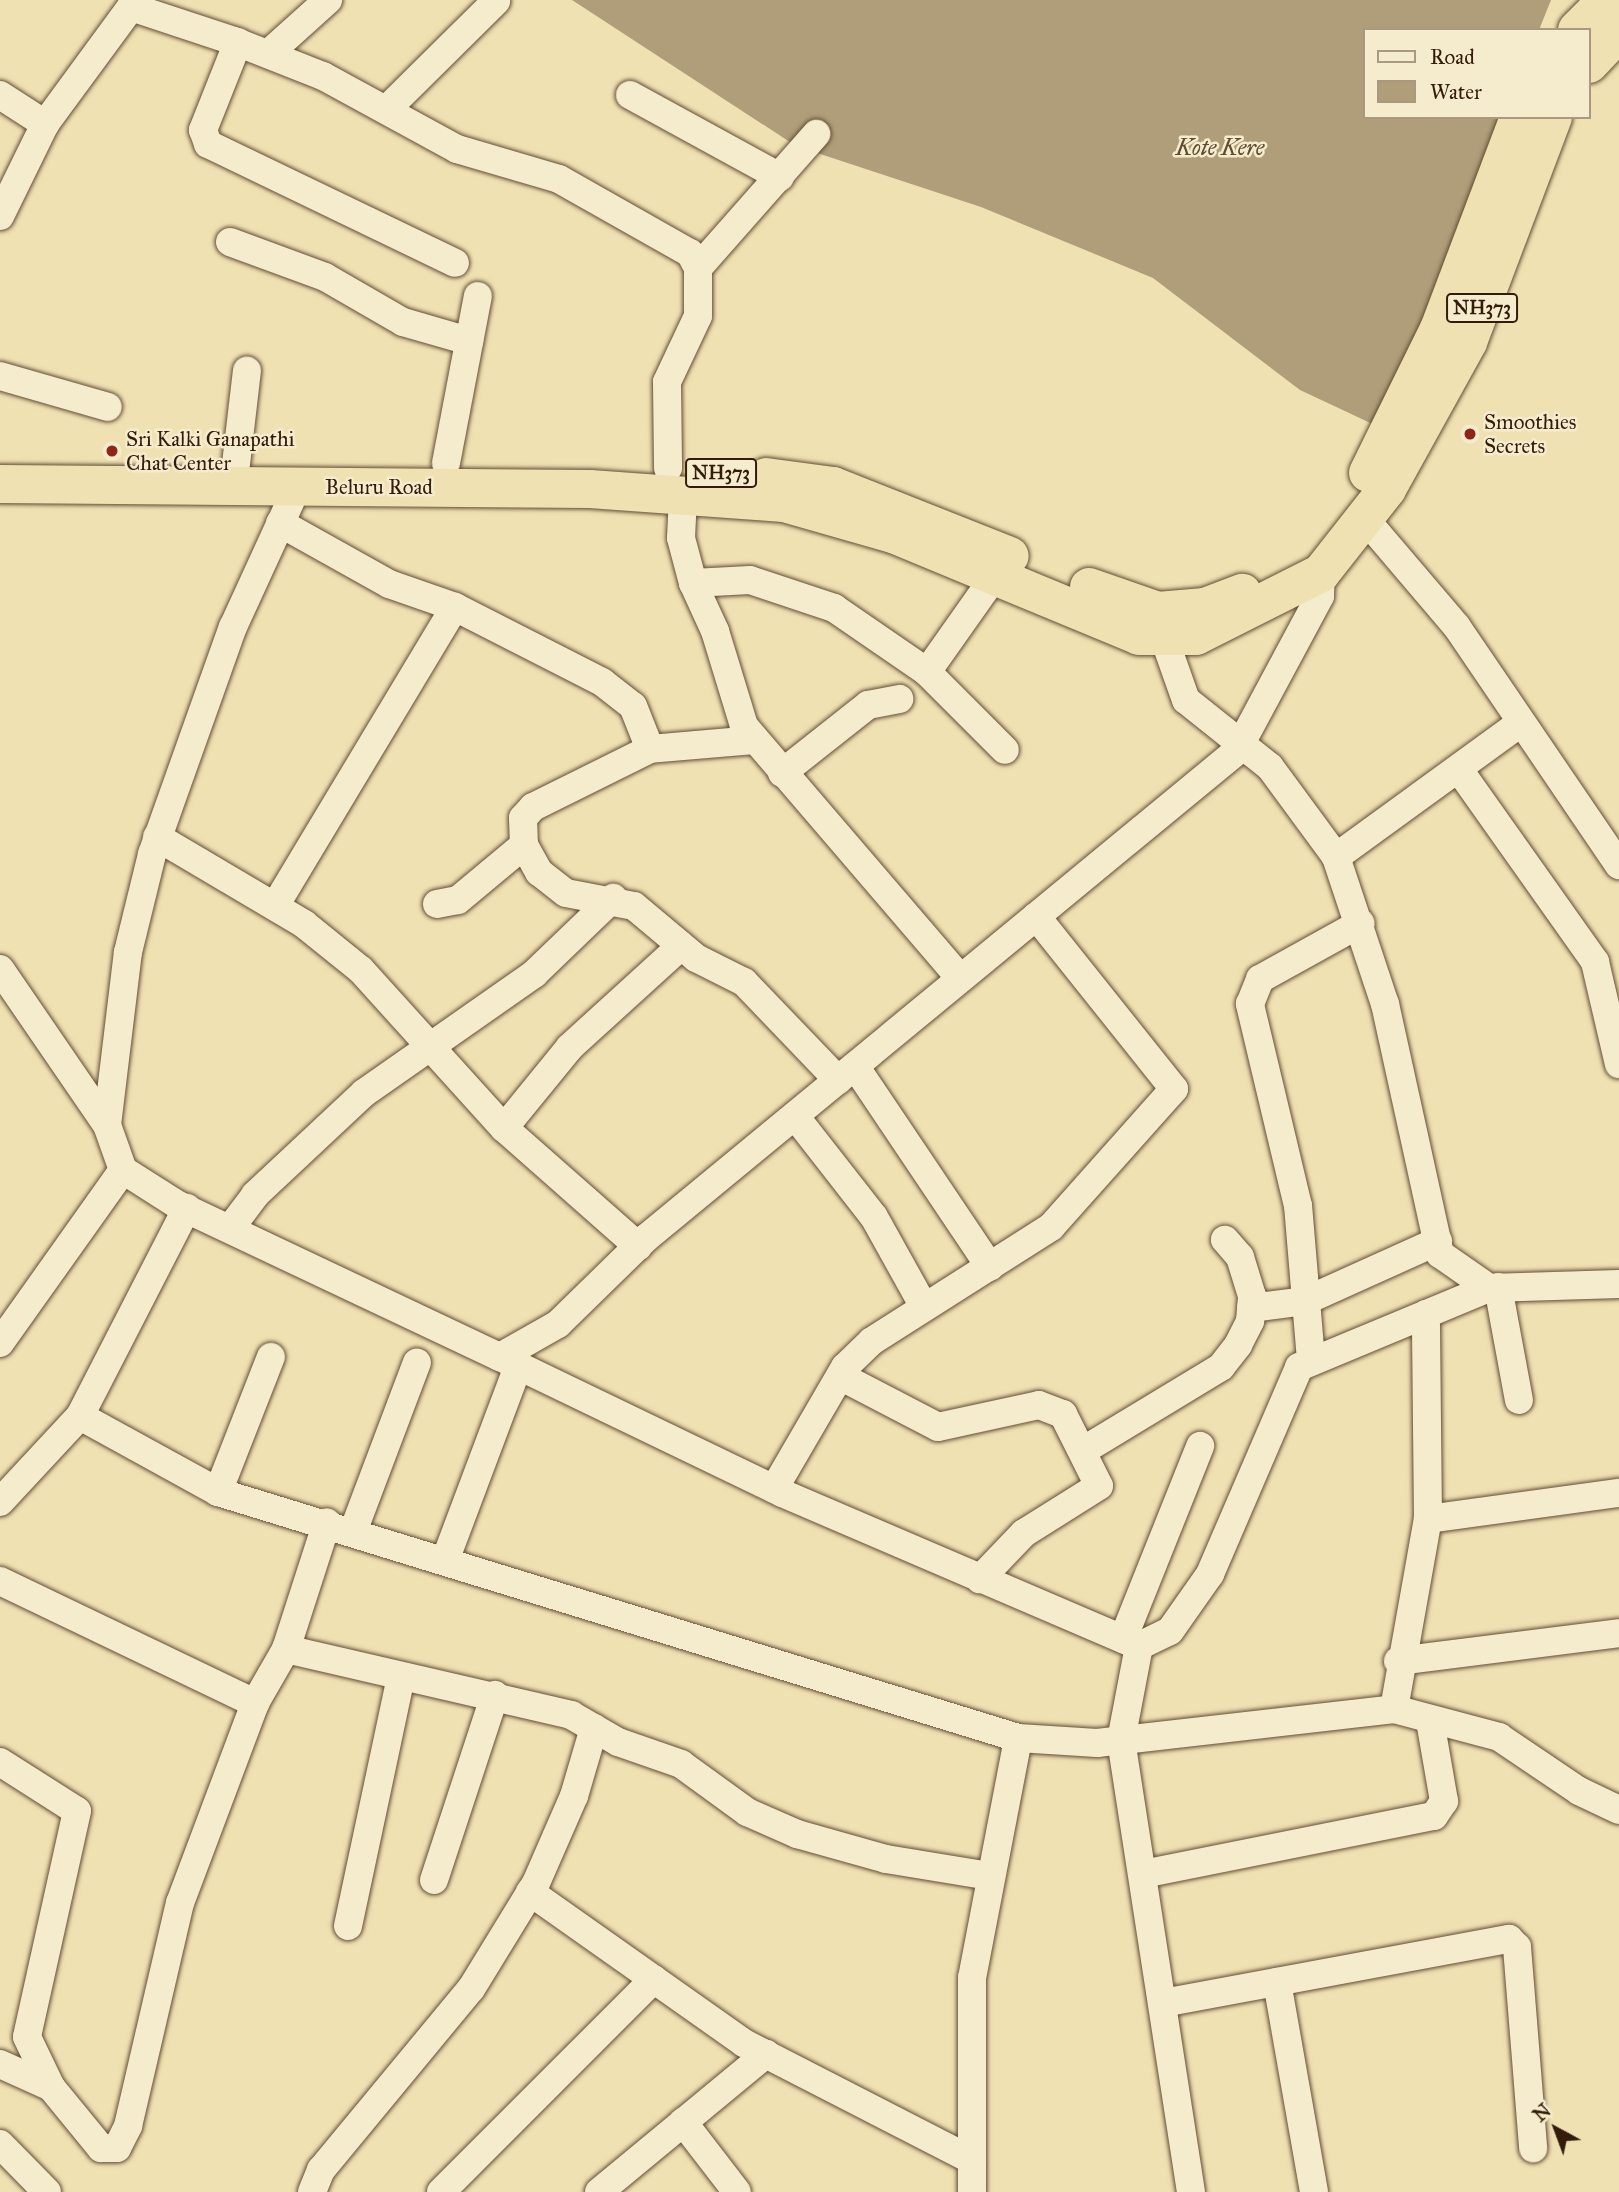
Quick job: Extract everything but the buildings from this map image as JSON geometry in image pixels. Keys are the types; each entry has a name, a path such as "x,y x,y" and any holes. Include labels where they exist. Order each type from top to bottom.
{"highway":[{"path":"1579,28 1607,0"},
{"path":"1591,62 1619,32"},
{"name":"NH373","path":"0,464 446,463 676,482 833,486 1158,611 1205,607 1239,594 1302,558 1351,506 1439,329 1518,119"},
{"name":"NH373","path":"676,482 826,513 1139,636 1196,636 1233,623 1321,573 1366,520 1468,342 1552,119"},
{"name":"Beluru Road","path":"0,484 590,489 676,482"}],"street":[{"path":"268,54 328,0"},
{"path":"386,110 496,1"},
{"path":"0,216 45,124 133,3 268,54 386,110 457,149 559,179 675,239 698,268 698,316 667,382 663,410 676,482 681,538 693,583 754,740 960,978"},
{"path":"238,43 203,130 208,144 455,263"},
{"path":"0,95 45,124"},
{"path":"630,95 780,177"},
{"path":"698,268 816,134"},
{"path":"230,242 325,277 403,322 469,341"},
{"path":"446,463 478,296"},
{"path":"236,464 247,371"},
{"path":"0,376 108,407"},
{"path":"107,1125 128,952 157,837 233,627 297,487"},
{"path":"1366,520 1457,627 1519,724 1619,865"},
{"path":"280,523 389,584 456,607 602,682 633,706 650,749"},
{"path":"446,1558 509,1362 558,1324 638,1246 1036,916 1242,741 1320,596 1321,573"},
{"path":"927,672 994,577"},
{"path":"693,583 750,580 834,608 927,672 1005,750"},
{"path":"275,906 456,607"},
{"path":"1164,638 1186,700 1242,741 1305,809 1336,857 1361,923 1438,1241 1448,1262 1494,1288 1519,1401"},
{"path":"782,773 868,705 899,699"},
{"path":"1336,857 1460,771 1519,724"},
{"path":"754,740 650,749 533,807 523,818 524,845 540,872 566,893 613,898 634,906 681,946 744,982 847,1073 990,1267"},
{"path":"1460,771 1595,962 1619,1064"},
{"path":"157,837 275,906 361,970 436,1047 504,1128 638,1246"},
{"path":"437,904 458,900 524,845"},
{"path":"232,1226 255,1195 364,1093 436,1047 534,974 613,898"},
{"path":"774,1489 841,1376 872,1341 1051,1227 1174,1090 1036,916"},
{"path":"1311,1360 1298,1206 1250,1004 1260,978 1361,923"},
{"path":"504,1128 570,1047 681,946"},
{"path":"5,986 107,1125 123,1170 187,1208 232,1226 774,1489 980,1580 1131,1642 1170,1631 1210,1574 1291,1378 1311,1360 1494,1288 1619,1284"},
{"path":"795,1116 874,1217 924,1307"},
{"path":"0,1343 123,1170"},
{"path":"0,1502 80,1416 187,1208"},
{"path":"1084,1450 1221,1367 1238,1345 1251,1308 1240,1257 1224,1240"},
{"path":"1251,1308 1305,1301 1438,1241"},
{"path":"1394,1709 1398,1661 1429,1519 1426,1314"},
{"path":"218,1492 271,1357"},
{"path":"0,1762 77,1811 27,2037 51,2087 101,2148 117,2148 128,2126 180,1903 255,1703 286,1649 340,1525 417,1362"},
{"path":"841,1376 938,1427 1052,1406 1084,1450 1099,1477 1094,1494 1024,1533 980,1580"},
{"path":"80,1416 218,1492 340,1525 1018,1738 1121,1740 1394,1709 1430,1721 1499,1737 1579,1791 1618,1813"},
{"path":"1191,2192 1121,1740 1131,1642 1200,1446"},
{"path":"1429,1519 1619,1493"},
{"path":"0,1581 255,1703"},
{"path":"1398,1661 1619,1633"},
{"path":"286,1649 401,1677 495,1695 571,1715 594,1728 681,1764 747,1812 797,1834 886,1859 990,1876"},
{"path":"348,1926 401,1677"},
{"path":"434,1880 495,1695"},
{"path":"1143,1874 1434,1816 1444,1801 1430,1721"},
{"path":"312,2192 321,2170 471,1989 530,1892 574,1796 594,1728"},
{"path":"972,2192 972,1978 1018,1738"},
{"path":"530,1892 766,2054 972,2160"},
{"path":"1163,2003 1515,1941 1533,2148"},
{"path":"441,2192 654,1979"},
{"path":"1277,1982 1314,2192"},
{"path":"599,2192 766,2054"},
{"path":"0,2064 51,2087"},
{"path":"683,2122 737,2192"},
{"path":"0,2144 47,2192"}],"water":[{"name":"Kote Kere","path":"572,0 1551,0 1540,28 1364,28 1364,119 1504,119 1381,428 1300,390 1153,278 981,207 796,146"}],"place":[{"name":"Smoothies Secrets","path":"1470,434"},
{"name":"Sri Kalki Ganapathi Chat Center","path":"112,451"}]}
